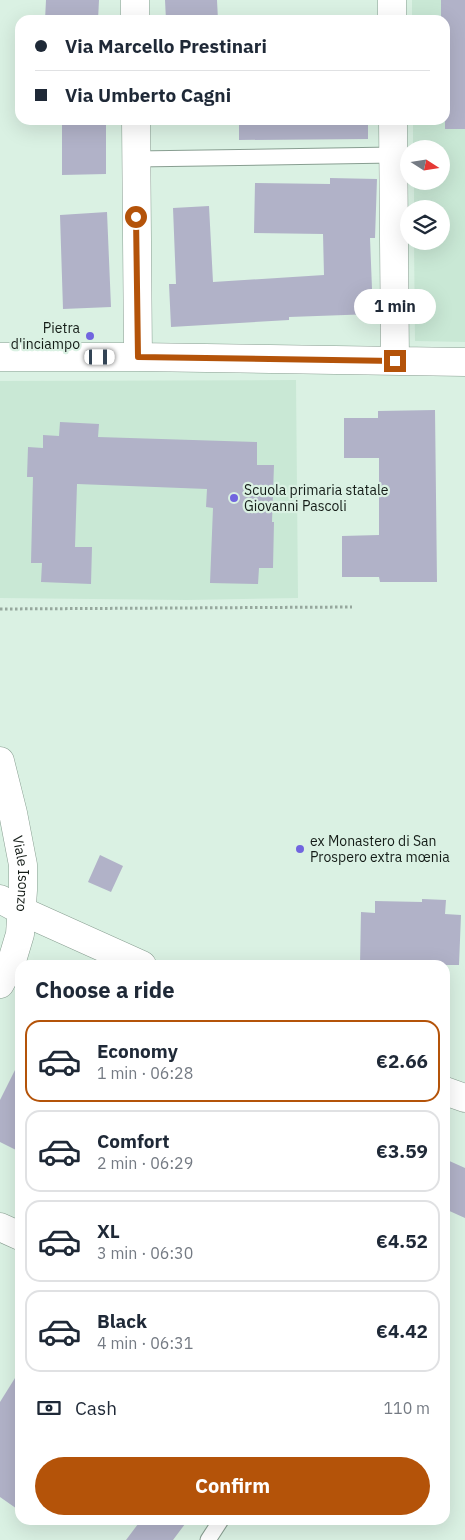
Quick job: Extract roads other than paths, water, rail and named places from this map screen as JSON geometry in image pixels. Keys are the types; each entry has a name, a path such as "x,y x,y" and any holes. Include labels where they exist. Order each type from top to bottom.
{"street":[{"path":"135,0 135,15"},
{"path":"392,0 392,15"},
{"path":"136,125 138,357"},
{"path":"393,125 395,361"},
{"path":"0,357 465,362"},
{"name":"Viale Isonzo","path":"0,761 23,865 11,905 20,934 11,964 0,984"},
{"path":"11,905 131,960"},
{"path":"450,1093 465,1098"},
{"path":"0,1227 15,1234"}],"lane":[{"path":"136,159 393,155"},
{"path":"208,1540 218,1525"}],"place":[{"name":"Pietra d'inciampo","path":"90,336"},
{"name":"Scuola primaria statale Giovanni Pascoli","path":"234,498"},
{"name":"ex Monastero di San Prospero extra mœnia","path":"300,849"}]}
